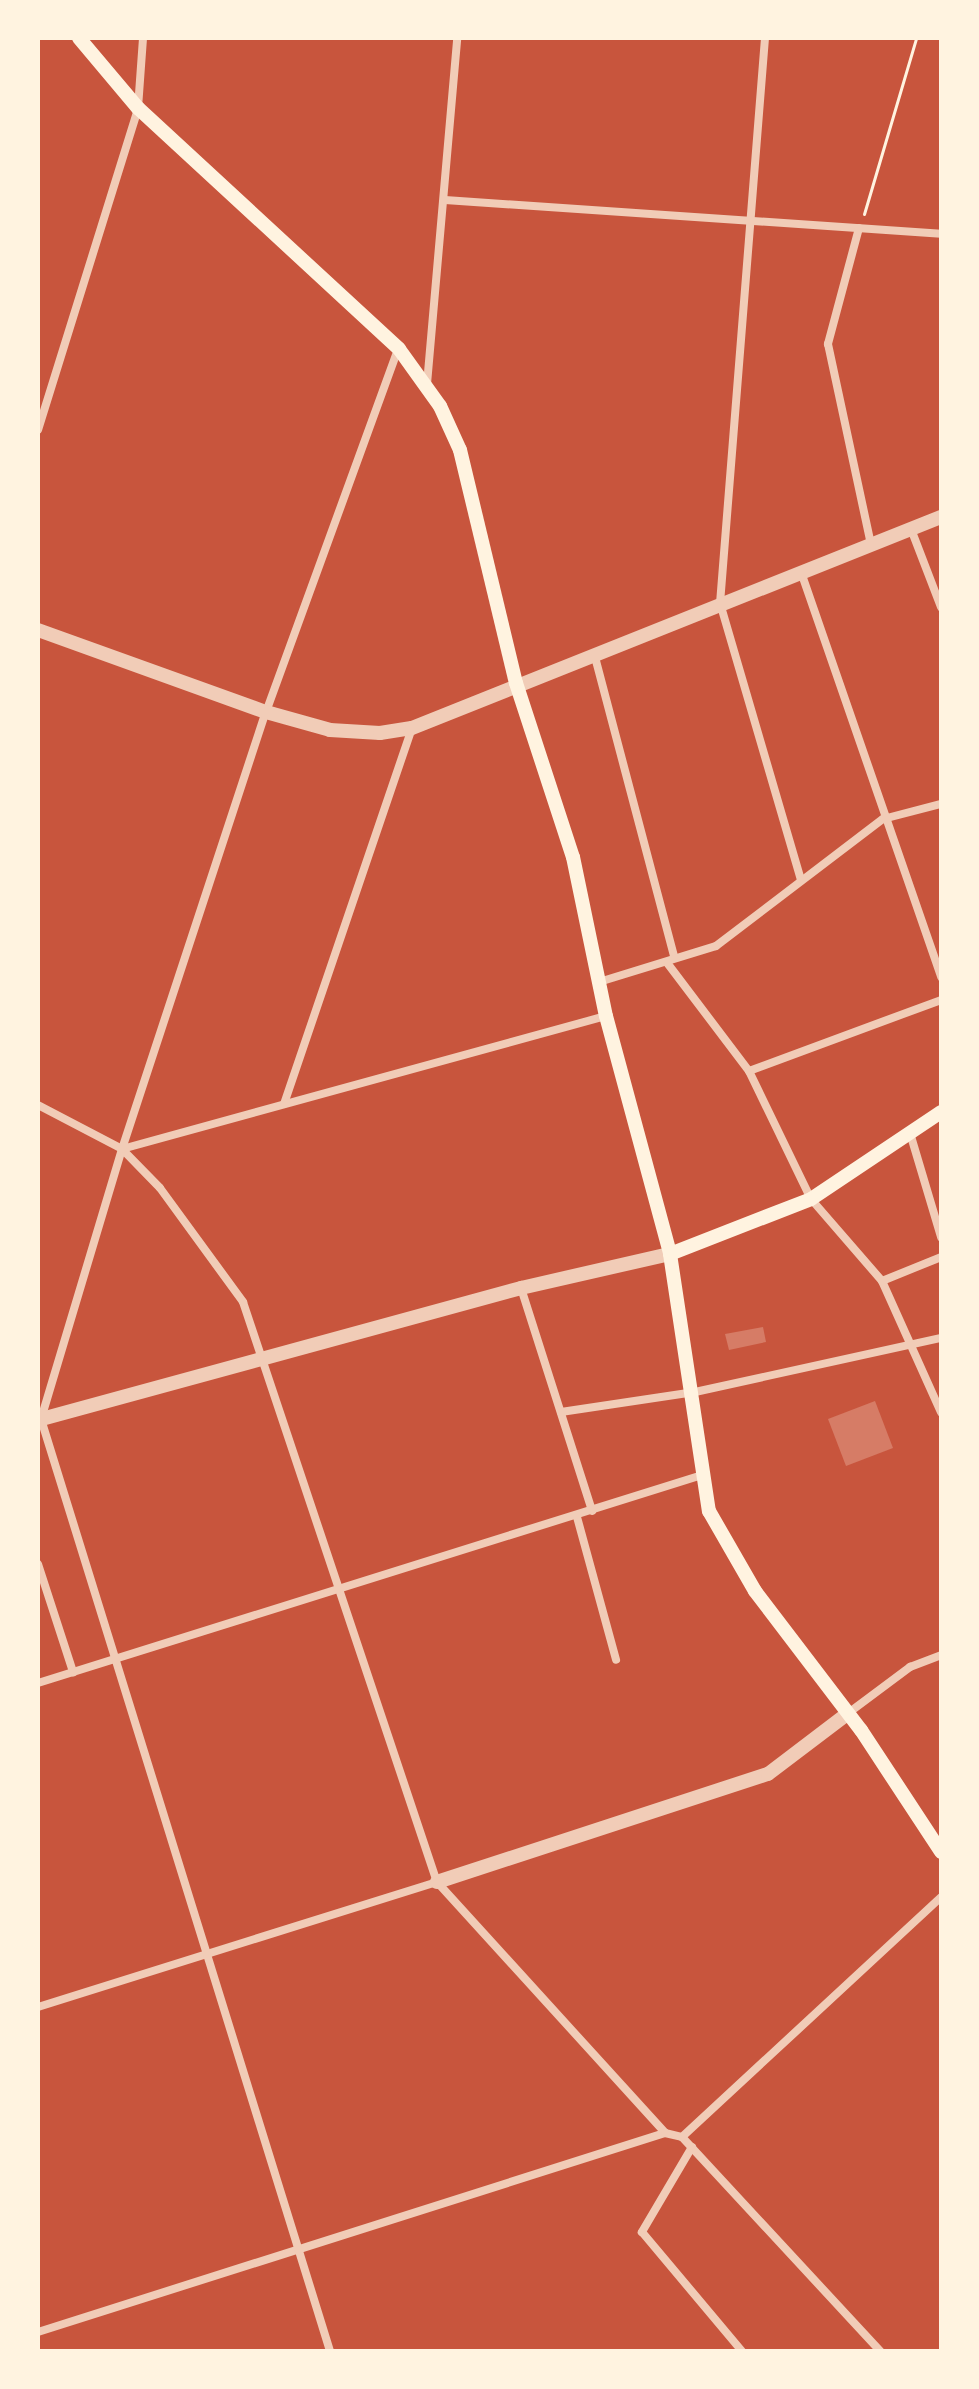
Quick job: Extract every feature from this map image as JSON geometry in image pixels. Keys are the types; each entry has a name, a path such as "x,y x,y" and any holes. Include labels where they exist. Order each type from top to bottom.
{"main road":[{"path":"79,38 138,108 399,349 427,384 460,450 516,683 573,857 606,1016 670,1254 695,1392 702,1475 709,1511 755,1591 847,1714 941,1852"},
{"path":"670,1254 811,1199 941,1112"}],"street":[{"path":"38,430 138,108 143,38"},
{"path":"427,384 457,38"},
{"path":"765,38 753,221 720,603 801,880"},
{"path":"445,200 941,234"},
{"path":"859,228 828,344 871,545"},
{"path":"330,2351 296,2250 207,1952 40,1419 122,1149 266,712 399,349"},
{"path":"38,630 266,712 330,730 412,728 516,683 941,517"},
{"path":"911,529 941,607"},
{"path":"801,572 883,819 941,977"},
{"path":"595,657 671,960 749,1071 811,1199 882,1281 941,1412"},
{"path":"284,1104 412,728"},
{"path":"599,982 716,946 883,819 941,804"},
{"path":"749,1071 941,1000"},
{"path":"122,1149 606,1016"},
{"path":"38,1105 122,1149 209,1250 243,1302 437,1882 665,2133"},
{"path":"909,1132 941,1237"},
{"path":"40,1419 521,1288 670,1254"},
{"path":"882,1281 941,1257"},
{"path":"521,1288 592,1511"},
{"path":"561,1412 695,1392 941,1338"},
{"path":"38,1683 339,1592 702,1475"},
{"path":"577,1517 616,1660"},
{"path":"38,1564 73,1672"},
{"path":"38,2007 768,1774 910,1667 941,1655"},
{"path":"682,2137 941,1897"},
{"path":"38,2332 665,2133 682,2137 692,2147 880,2351"},
{"path":"692,2147 642,2232 740,2350"}],"path":[{"path":"859,228 916,38"}],"building":[{"path":"763,1327 766,1342 729,1350 725,1334"},
{"path":"875,1401 893,1448 846,1466 828,1419"}]}
